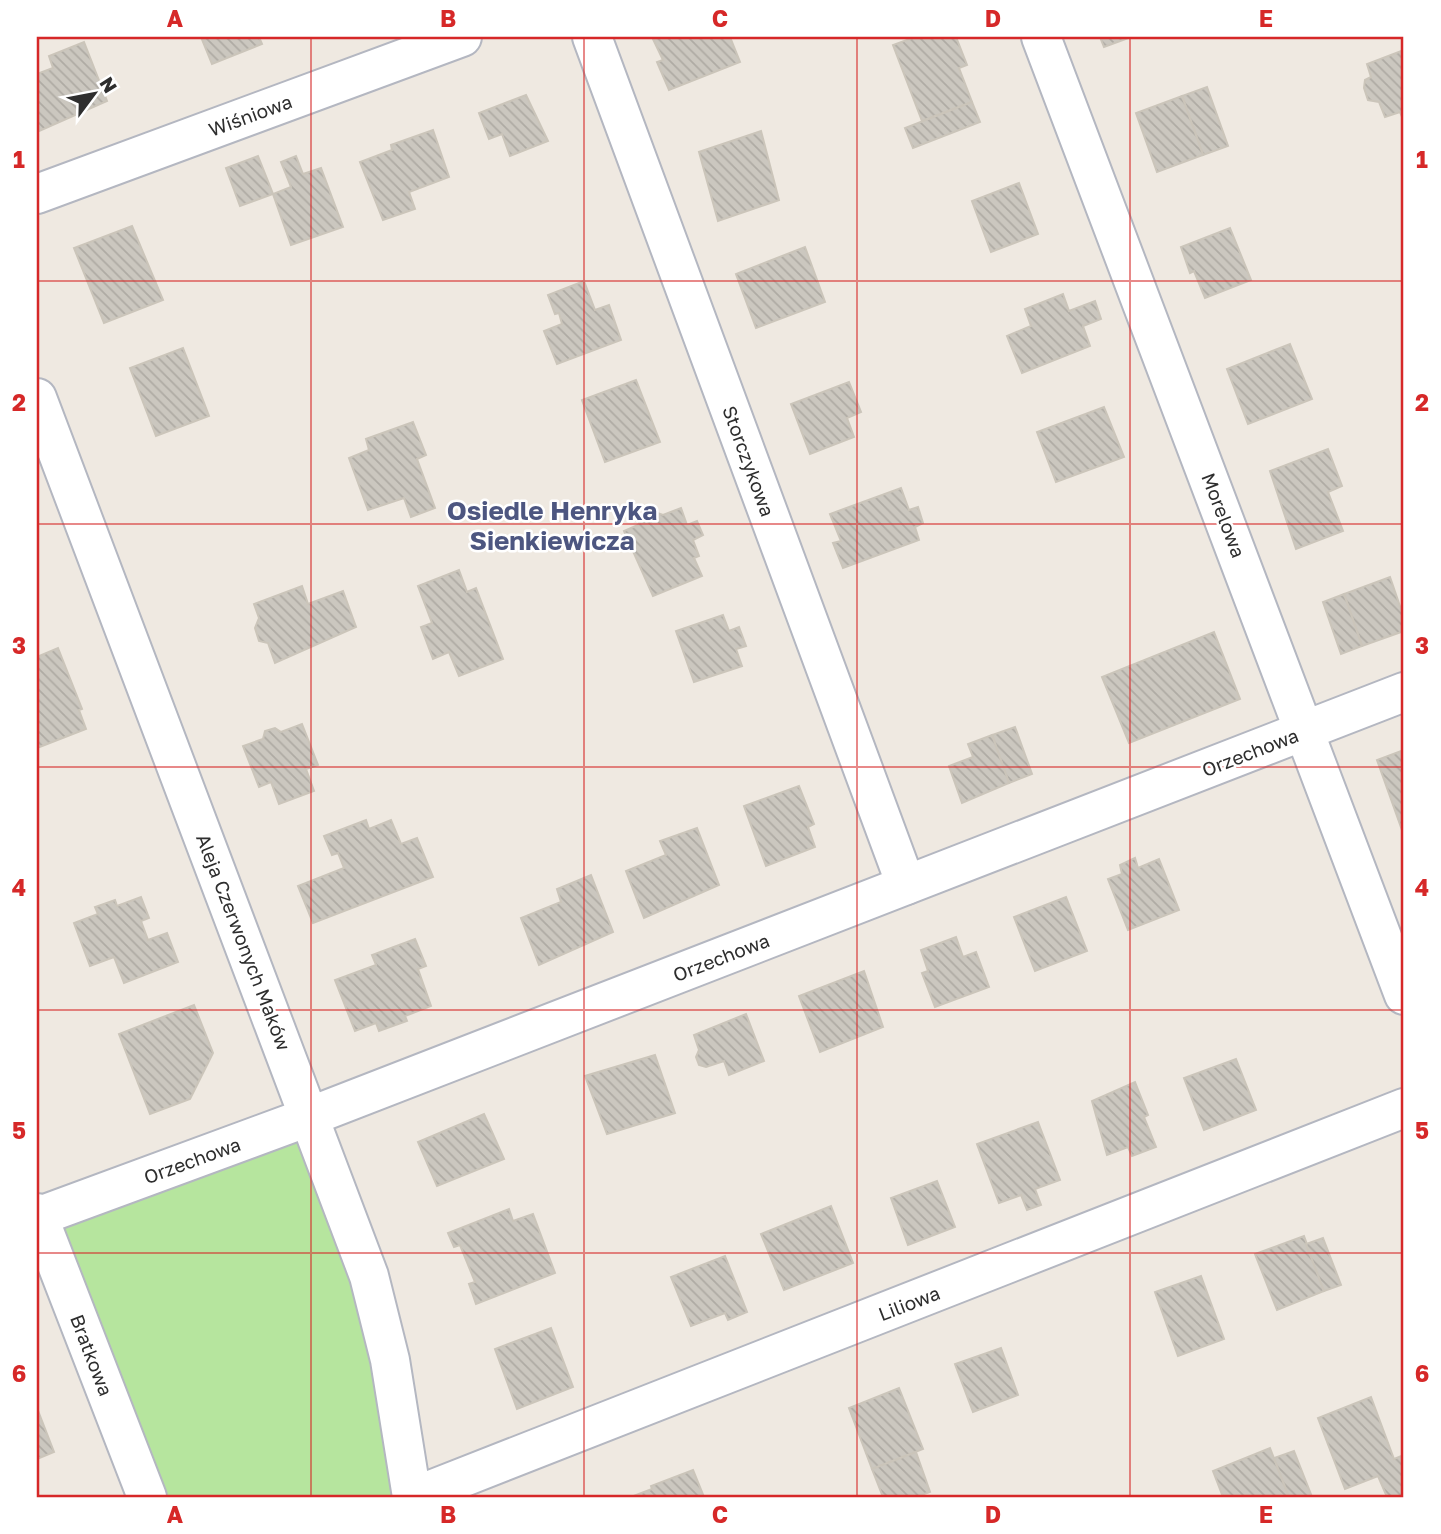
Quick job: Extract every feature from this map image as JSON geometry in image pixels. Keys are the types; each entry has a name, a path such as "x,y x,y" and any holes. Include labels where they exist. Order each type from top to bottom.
{"street":[{"name":"Wiśniowa","path":"37,194 463,37"},
{"name":"Storczykowa","path":"592,37 906,885"},
{"name":"Morelowa","path":"1041,37 1306,730 1404,995"},
{"name":"Aleja Czerwonych Maków","path":"37,398 311,1116 369,1276 390,1360 412,1497"},
{"name":"Orzechowa","path":"37,1215 311,1116 1404,692"},
{"name":"Liliowa","path":"412,1497 1404,1108"},
{"name":"Bratkowa","path":"37,1215 147,1497"}],"green space":[{"path":"310,1118 408,1497 149,1497 40,1218"}],"building":[{"path":"201,37 259,37 262,44 212,64"},
{"path":"652,37 730,37 740,62 669,90 657,62 663,60"},
{"path":"915,37 956,37 967,65 959,68 972,102 922,121 893,45"},
{"path":"1100,37 1131,37 1104,47"},
{"path":"84,42 107,101 37,132 37,74 53,68 49,56"},
{"path":"1404,50 1404,122 1400,112 1385,117 1379,102 1368,100 1364,88 1365,80 1371,77 1367,64"},
{"path":"1207,87 1228,146 1203,155 1182,96"},
{"path":"526,95 548,141 510,156 502,134 489,139 479,113"},
{"path":"1182,96 1203,155 1157,172 1136,113"},
{"path":"972,102 980,122 913,148 905,128"},
{"path":"433,130 449,177 409,192 415,209 383,220 360,162 392,150 391,145"},
{"path":"761,131 779,200 718,221 699,152"},
{"path":"258,156 273,194 240,206 226,168"},
{"path":"296,156 303,174 321,168 343,227 291,245 273,194 291,187 281,162"},
{"path":"1019,183 1038,234 991,252 972,201"},
{"path":"132,226 163,300 104,323 74,248"},
{"path":"1230,228 1251,280 1205,298 1194,271 1190,273 1181,247"},
{"path":"805,247 825,302 756,328 736,274"},
{"path":"584,281 595,310 609,305 621,340 557,364 544,331 562,324 548,295"},
{"path":"1063,294 1069,311 1095,301 1101,319 1083,326 1090,346 1022,373 1007,336 1031,326 1025,309"},
{"path":"1290,344 1312,399 1248,424 1227,369"},
{"path":"183,348 209,416 156,436 130,368"},
{"path":"636,380 660,442 605,462 582,400"},
{"path":"849,382 861,412 847,418 854,437 810,454 791,404"},
{"path":"1104,407 1124,457 1056,482 1037,432"},
{"path":"413,422 426,455 417,459 435,508 411,517 404,498 368,510 349,458 369,450 366,439"},
{"path":"1328,449 1342,486 1328,492 1343,531 1296,549 1270,471"},
{"path":"901,488 909,510 918,507 923,523 915,527 919,540 843,568 833,543 841,541 830,514"},
{"path":"681,508 687,525 697,521 703,535 693,540 699,556 694,558 702,576 653,596 624,531 638,525 643,515 652,511 663,515"},
{"path":"459,570 467,592 476,588 503,659 459,676 449,652 433,659 421,627 432,623 418,586"},
{"path":"1390,577 1404,618 1404,631 1362,646 1344,594"},
{"path":"302,586 308,604 343,591 356,627 275,663 268,643 259,641 255,628 259,618 254,604"},
{"path":"1344,594 1362,646 1341,654 1323,602"},
{"path":"723,615 729,631 739,627 746,646 736,649 742,666 694,682 676,631"},
{"path":"1214,632 1240,699 1129,743 1102,677"},
{"path":"58,648 82,709 79,710 86,729 37,748 37,657"},
{"path":"302,724 318,765 306,769 314,791 279,804 271,782 259,787 243,746 263,739 265,731 275,728 281,732"},
{"path":"1015,727 1032,774 1009,783 992,735"},
{"path":"992,735 1009,783 962,803 949,766 973,757 968,744"},
{"path":"1404,750 1404,829 1402,830 1377,760"},
{"path":"799,786 814,824 808,827 815,847 766,866 744,806"},
{"path":"366,820 369,829 391,820 401,844 417,838 433,877 313,923 298,886 344,868 338,853 332,855 324,836"},
{"path":"697,828 719,885 644,918 626,871 666,855 660,841"},
{"path":"1135,858 1138,868 1159,859 1179,910 1128,930 1108,879 1122,874 1120,865"},
{"path":"591,875 613,932 539,965 521,918 561,902 557,889"},
{"path":"141,897 149,918 141,921 148,940 167,933 178,962 124,983 114,957 90,966 74,923 98,914 95,907 115,900 117,906"},
{"path":"1066,897 1087,951 1035,971 1014,917"},
{"path":"956,937 963,957 976,952 989,987 935,1007 922,973 928,971 921,950"},
{"path":"415,939 426,966 418,969 431,1006 405,1016 407,1021 379,1031 376,1023 355,1031 335,980 376,965 372,955"},
{"path":"864,971 883,1027 820,1052 799,996"},
{"path":"194,1005 213,1053 190,1099 150,1114 119,1034"},
{"path":"746,1014 764,1061 729,1075 724,1061 706,1067 699,1065 696,1057 699,1050 694,1035"},
{"path":"655,1055 675,1113 607,1134 585,1076"},
{"path":"1236,1059 1256,1110 1204,1130 1184,1078"},
{"path":"1135,1082 1148,1115 1144,1117 1156,1147 1132,1156 1128,1147 1107,1155 1092,1101"},
{"path":"484,1114 504,1159 437,1186 418,1142"},
{"path":"1038,1122 1060,1180 1035,1189 1041,1205 1027,1210 1021,1195 999,1203 977,1144"},
{"path":"937,1181 955,1227 908,1245 891,1198"},
{"path":"831,1206 853,1263 784,1290 761,1234"},
{"path":"509,1209 513,1221 533,1214 555,1273 476,1304 469,1284 475,1282 460,1245 454,1247 448,1233"},
{"path":"1304,1236 1324,1291 1277,1310 1255,1254"},
{"path":"1323,1238 1341,1285 1324,1291 1306,1244"},
{"path":"725,1256 747,1312 728,1320 725,1313 691,1326 671,1277"},
{"path":"1201,1276 1224,1339 1178,1356 1155,1292"},
{"path":"551,1328 573,1387 517,1409 495,1349"},
{"path":"1001,1348 1018,1395 973,1412 955,1364"},
{"path":"899,1388 923,1449 872,1469 849,1408"},
{"path":"1371,1397 1394,1459 1404,1455 1404,1497 1387,1497 1378,1476 1345,1489 1318,1418"},
{"path":"37,1408 54,1452 37,1459"},
{"path":"1270,1448 1289,1497 1223,1497 1213,1471"},
{"path":"1294,1451 1312,1497 1289,1497 1274,1458"},
{"path":"916,1452 930,1492 916,1497 883,1497 872,1469"},
{"path":"693,1470 704,1497 631,1497 652,1489 651,1486"}],"district":[{"name":"Osiedle Henryka Sienkiewicza","path":"552,525"}]}
